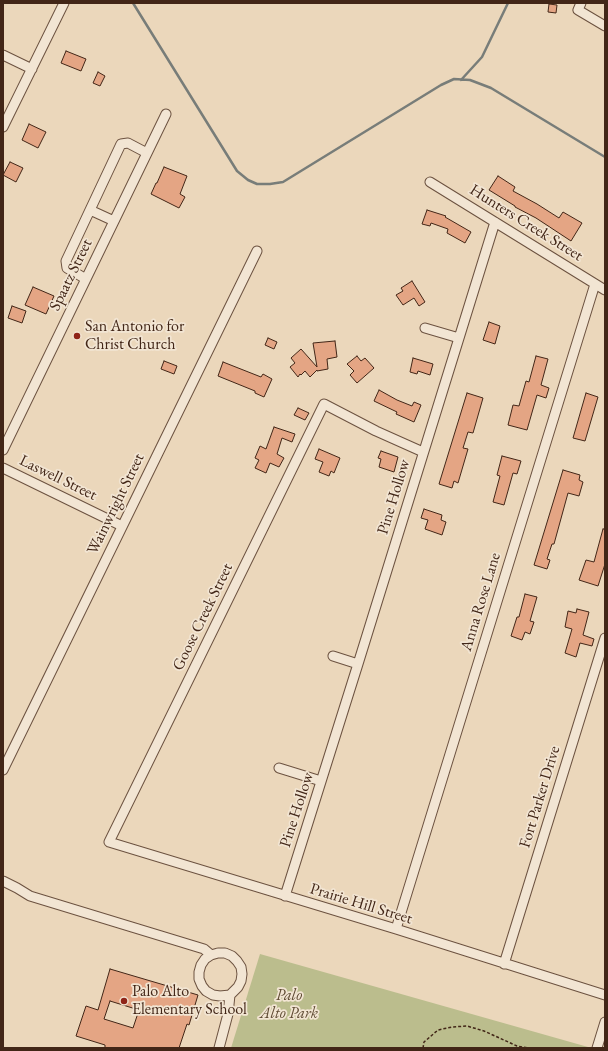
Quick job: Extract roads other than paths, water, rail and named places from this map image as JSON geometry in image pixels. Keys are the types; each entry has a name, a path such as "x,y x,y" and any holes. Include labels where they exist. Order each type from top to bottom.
{"street":[{"path":"3,127 64,3"},
{"path":"579,7 605,26"},
{"path":"3,55 32,69"},
{"name":"Spaatz Street","path":"3,450 166,114"},
{"path":"86,279 67,268 66,261 121,144 128,143 147,153"},
{"name":"Hunters Creek Street","path":"430,182 605,290"},
{"path":"90,210 114,221"},
{"name":"Pine Hollow","path":"285,896 495,222"},
{"name":"Wainwright Street","path":"3,770 257,251"},
{"name":"Anna Rose Lane","path":"396,929 595,284"},
{"path":"425,328 459,338"},
{"name":"Goose Creek Street","path":"108,842 324,404 376,431 423,452"},
{"name":"Laswell Street","path":"3,468 122,526"},
{"name":"Fort Parker Drive","path":"504,964 605,638"},
{"path":"333,656 358,664"},
{"path":"279,768 322,781"},
{"name":"Prairie Hill Street","path":"108,842 396,929 605,995"},
{"path":"3,881 30,896 204,949 211,955"},
{"path":"219,1048 228,1014 230,995 238,987 242,974 237,961 232,956 225,953 211,955 205,959 201,965 199,979 202,986 206,991 213,995 230,995"},
{"path":"597,1048 605,1022"}],"waterway":[{"path":"133,3 237,171 248,180 257,184 283,182 441,85 454,79 470,80 491,88 605,157"},
{"path":"461,80 482,57 508,3"}],"place":[{"name":"San Antonio for Christ Church","path":"77,336"},
{"name":"Palo Alto Elementary School","path":"124,1001"}],"park label":[{"name":"Palo Alto Park","path":"289,1005"}]}
